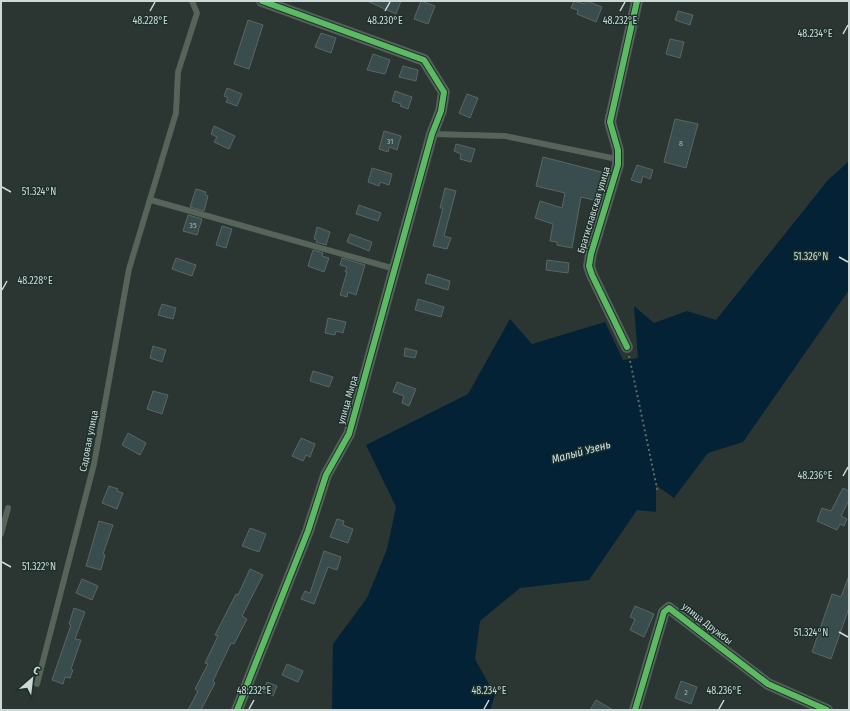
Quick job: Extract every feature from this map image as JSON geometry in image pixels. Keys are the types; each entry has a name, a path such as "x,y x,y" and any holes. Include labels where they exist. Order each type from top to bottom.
{"street":[{"name":"улица Мира","path":"237,710 308,531 326,475 348,434 432,134 441,111 444,92 424,60 262,1"},
{"name":"Братиславская улица","path":"627,348 589,266 594,241 618,165 618,150 610,122 638,1"},
{"name":"улица Дружбы","path":"635,710 664,612 670,608 768,684 827,710"}],"lane":[{"name":"Садовая улица","path":"37,684 94,464 129,269 176,113 178,72 197,13 192,1"},
{"path":"432,134 505,136 612,158"},
{"path":"151,200 395,269"},
{"path":"1,534 8,508"}],"path":[{"path":"627,348 658,493"}],"water":[{"name":"Малый Узень","path":"849,161 849,290 743,442 708,453 674,498 656,485 656,512 637,510 589,580 520,588 480,621 475,659 495,695 490,710 332,710 333,644 367,598 387,549 396,507 366,445 468,394 510,319 532,344 605,322 623,360 638,358 634,306 654,323 687,311 716,320 828,180"}],"building":[{"path":"367,1 401,1 396,14"},
{"path":"421,1 435,6 428,24 414,19"},
{"path":"574,1 585,4 587,1 602,7 596,22 577,14 578,10 571,8"},
{"path":"678,11 693,15 690,25 675,20"},
{"path":"248,20 263,25 249,69 234,64"},
{"path":"321,33 336,38 331,53 315,47"},
{"path":"670,39 684,42 680,58 666,54"},
{"path":"373,54 390,60 385,74 367,70"},
{"path":"403,66 418,70 416,81 399,77"},
{"path":"227,88 242,94 237,106 226,102 228,98 224,96"},
{"path":"395,91 412,97 408,109 400,106 401,104 392,101"},
{"path":"467,94 478,98 470,118 459,113"},
{"path":"675,119 698,124 686,168 664,162"},
{"path":"214,126 235,136 229,149 214,142 217,137 211,134"},
{"path":"384,131 401,136 397,150 389,147 388,152 379,149"},
{"path":"456,144 475,149 471,162 460,159 461,154 454,151"},
{"path":"543,157 605,173 598,201 581,197 572,248 557,245 557,242 550,241 553,224 535,218 540,201 562,208 565,193 536,186"},
{"path":"637,165 653,170 650,179 643,176 641,183 631,180"},
{"path":"372,168 392,174 389,185 380,182 379,186 368,182"},
{"path":"445,188 456,191 444,236 451,238 447,249 433,246 443,208 440,208"},
{"path":"196,189 206,192 205,195 208,196 204,211 190,207"},
{"path":"359,205 381,213 378,221 356,214"},
{"path":"188,215 202,219 197,235 183,231"},
{"path":"222,226 232,229 226,248 216,245"},
{"path":"317,227 330,232 326,245 316,242 317,240 314,239"},
{"path":"350,234 372,242 369,251 347,242"},
{"path":"313,250 323,253 322,256 329,258 324,272 308,266"},
{"path":"176,258 196,265 192,276 172,269"},
{"path":"342,258 365,265 356,295 348,292 347,297 340,295 347,272 345,272 347,267 340,265"},
{"path":"547,260 569,263 568,273 546,270"},
{"path":"428,274 450,281 448,290 425,283"},
{"path":"418,299 444,307 441,317 415,310"},
{"path":"162,304 176,308 173,319 158,315"},
{"path":"328,318 346,322 343,333 336,331 335,335 325,333"},
{"path":"153,346 166,350 162,362 150,358"},
{"path":"405,348 417,351 415,358 404,356"},
{"path":"313,371 333,377 329,387 310,381"},
{"path":"397,382 416,389 409,406 402,403 404,396 393,392"},
{"path":"153,391 168,395 162,414 147,409"},
{"path":"128,433 146,443 140,455 122,445"},
{"path":"301,438 315,444 310,457 306,455 303,461 292,456"},
{"path":"109,486 118,489 117,491 123,493 117,509 102,503"},
{"path":"843,488 849,491 849,500 841,516 847,519 844,526 840,524 837,530 817,521 822,508 831,511"},
{"path":"337,519 344,521 343,525 353,529 348,543 330,537"},
{"path":"99,521 113,525 103,554 105,555 101,570 86,566"},
{"path":"250,528 266,534 259,552 242,546"},
{"path":"324,551 341,557 337,570 328,567 314,604 301,599 305,591 310,593"},
{"path":"250,569 263,575 242,616 247,619 234,644 231,643 213,681 215,683 201,710 188,710 198,691 195,689 208,664 205,663 218,636 215,635 236,594 238,595"},
{"path":"848,578 849,608 831,659 812,652 832,594 841,597"},
{"path":"82,579 98,586 92,600 76,593"},
{"path":"635,606 654,614 644,637 630,630 635,619 630,617"},
{"path":"74,608 85,612 75,639 81,640 71,669 73,670 70,678 65,677 63,684 52,680 71,625 69,624"},
{"path":"287,664 303,671 298,682 282,675"},
{"path":"681,681 697,687 691,704 675,698"},
{"path":"267,682 277,686 273,696 263,692"},
{"path":"596,700 613,710 590,710"}],"cycle path":[{"path":"237,710 308,531 326,475 349,434 432,134 441,111 444,92 424,60 262,1"},
{"path":"627,347 589,266 591,254 618,165 618,150 610,122 637,1"},
{"path":"635,710 664,612 669,608 768,684 827,710"}]}
